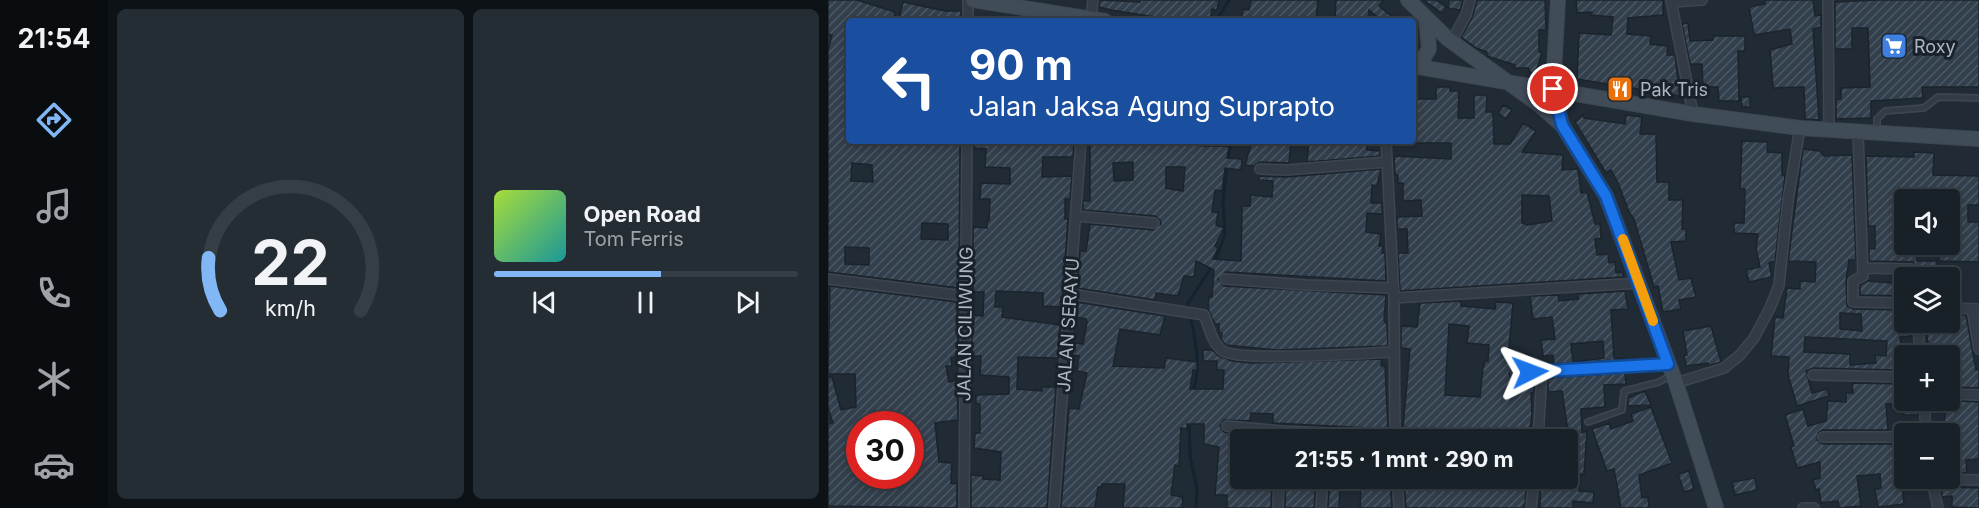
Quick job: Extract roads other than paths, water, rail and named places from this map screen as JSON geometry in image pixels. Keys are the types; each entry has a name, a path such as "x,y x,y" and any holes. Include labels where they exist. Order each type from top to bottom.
{"main road":[{"path":"973,0 1084,18"},
{"path":"1408,0 1451,42 1508,82 1562,125"},
{"path":"1558,0 1553,89 1562,125 1606,196 1640,283 1716,508"},
{"path":"1426,19 1429,49 1416,67 1693,114 1800,128 1979,139"}],"street":[{"path":"968,0 968,18"},
{"path":"1093,0 1096,18"},
{"path":"1451,42 1466,15 1470,0"},
{"path":"1693,114 1671,1 1702,0"},
{"path":"1828,0 1829,130"},
{"path":"1516,373 1542,371 1672,374 1724,368 1740,356 1754,338 1770,309 1779,285 1788,200 1800,128"},
{"path":"1858,132 1863,268 1862,278 1853,280 1854,303 1894,303"},
{"name":"JALAN CILIWUNG","path":"964,508 967,144"},
{"name":"JALAN SERAYU","path":"1054,508 1081,144"},
{"path":"1386,144 1393,293 1395,429"},
{"path":"1260,169 1289,170 1387,162"},
{"path":"1076,216 1154,223"},
{"path":"1863,268 1894,269"},
{"path":"828,279 965,296"},
{"path":"1224,279 1393,293 1640,283"},
{"path":"1071,294 1202,315 1218,345 1231,354 1294,356 1394,352"},
{"path":"1960,308 1976,309 1979,350"},
{"path":"1539,429 1542,371"},
{"path":"1813,375 1894,378"},
{"path":"1960,394 1979,395"},
{"path":"1227,426 1256,429"},
{"path":"1823,437 1894,437"},
{"path":"1960,480 1979,480"},
{"path":"1278,508 1279,489"},
{"path":"1321,508 1322,489"},
{"path":"1398,489 1399,508"},
{"path":"1531,508 1533,489"},
{"path":"1933,489 1938,508"},
{"path":"1803,508 1814,508"}],"lane":[{"path":"1876,133 1877,119 1885,111 1924,108 1938,97 1979,98"},
{"path":"1587,422 1622,410 1624,391 1659,382 1672,374"}],"waterway":[{"path":"1218,18 1229,0"},
{"path":"1228,160 1231,144"},
{"path":"1193,391 1197,358 1188,303 1214,263 1225,235 1223,201 1227,167"},
{"path":"1189,421 1190,456 1197,489 1196,508"}],"place":[{"name":"Roxy","path":"1894,46"},
{"name":"Pak Tris","path":"1620,89"}]}
